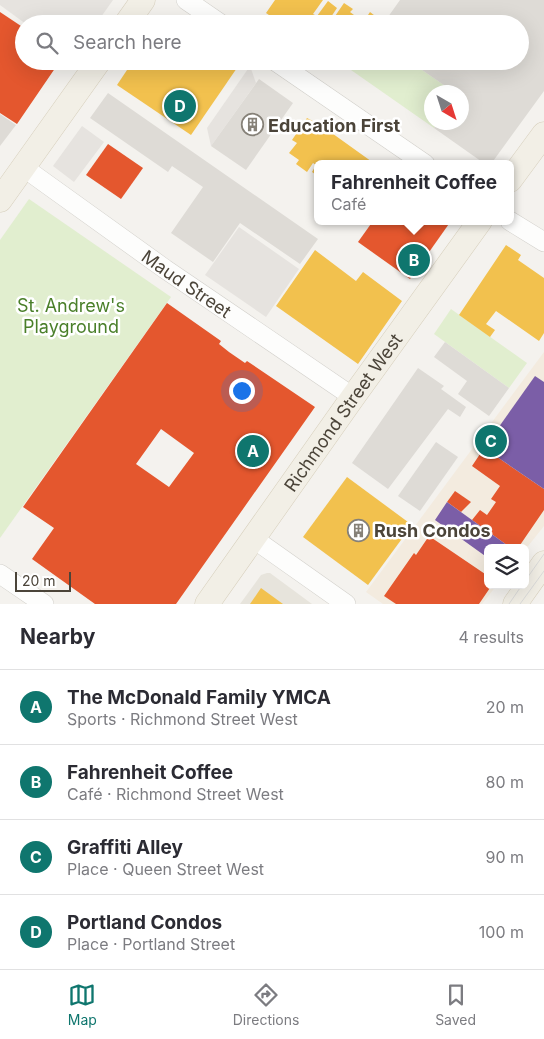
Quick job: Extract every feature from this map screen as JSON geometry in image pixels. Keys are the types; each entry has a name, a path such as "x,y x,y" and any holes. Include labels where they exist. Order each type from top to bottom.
{"main road":[{"path":"132,15 143,0"},
{"path":"0,200 93,70"},
{"path":"514,175 544,134"},
{"name":"Richmond Street West","path":"207,604 477,225"},
{"path":"515,604 544,563"}],"street":[{"path":"186,0 208,15"},
{"path":"288,70 419,160"},
{"name":"Maud Street","path":"23,167 165,269 353,397"},
{"path":"514,223 544,242"},
{"path":"254,539 346,604"},
{"path":"0,574 44,604"}],"shaded area":[{"path":"0,0 113,0 102,15 15,16 0,5"},
{"path":"247,70 251,70 256,83 211,146 207,128"},
{"path":"82,126 104,142 74,182 53,166"},
{"path":"239,227 299,269 266,317 205,275"},
{"path":"544,352 544,526 529,545 484,544 484,589 494,589 482,604 383,604 366,592"},
{"path":"270,573 312,604 240,604 261,575"}],"green space":[{"path":"351,70 422,70 444,85 424,85 424,121"},
{"name":"St. Andrew's Playground","path":"29,199 171,297 0,538 0,240"},
{"path":"451,309 527,363 509,388 434,334"}],"building: Homes":[{"path":"275,0 323,0 313,14 315,15 269,15 266,13"},
{"path":"328,1 337,8 332,15 318,15"},
{"path":"344,3 353,9 350,12 354,15 336,15"},
{"path":"127,70 236,70 191,135 117,85"},
{"path":"307,118 322,126 369,160 314,160 314,164 307,172 296,164 299,160 289,153 297,143 292,140"},
{"path":"506,245 521,255 518,260 544,278 544,333 539,341 496,311 486,324 495,330 490,337 459,315"},
{"path":"315,250 356,281 363,272 402,301 358,364 276,306"},
{"name":"Rush Condos","path":"347,477 412,525 368,585 303,537"},
{"path":"261,588 283,604 250,604"}],"building: Shops":[{"path":"0,12 15,22 15,70 54,70 17,124 0,113"},
{"path":"108,144 143,168 121,199 86,175"},
{"path":"370,225 448,225 410,279 358,242"},
{"path":"167,303 221,341 219,344 229,352 245,363 247,361 315,407 176,604 95,604 32,559 54,528 23,507","holes":["161,429 194,453 169,487 136,464"]},
{"path":"484,448 544,489 544,510 521,544 505,544 472,520 480,510 487,515 496,502 491,499 500,486 472,466"},
{"path":"455,491 471,502 461,512 447,502"},
{"path":"429,536 484,573 484,589 489,589 479,604 396,604 384,596 414,553 416,555"}],"building: Offices":[{"path":"535,376 544,382 544,489 484,448"},
{"path":"447,502 505,544 484,544 484,555 435,520"}],"building: Other":[{"path":"400,0 544,0 544,91 494,160 479,160 437,130 469,130 469,85 444,85 422,70 529,70 529,15 389,15"},
{"name":"Education First","path":"259,79 293,103 246,170 211,146"},
{"path":"108,93 318,239 300,264 240,223 213,262 171,233 203,187 172,166 168,172 90,118"},
{"path":"0,114 16,125 0,146"},
{"path":"445,342 509,388 489,416 458,394 467,381 434,357"},
{"path":"418,368 444,386 441,389 466,407 460,417 448,409 388,489 352,463"},
{"path":"436,442 458,457 420,511 398,496"}],"tram line":[{"path":"529,575 544,554"},
{"path":"520,604 544,571"},
{"path":"509,604 519,589"}],"place":[{"name":"Portland Condos","path":"180,106"},
{"name":"Education First","path":"252,125"},
{"name":"Fahrenheit Coffee","path":"414,260"},
{"name":"Graffiti Alley","path":"491,441"},
{"name":"The McDonald Family YMCA","path":"253,451"},
{"name":"Rush Condos","path":"358,530"}]}
